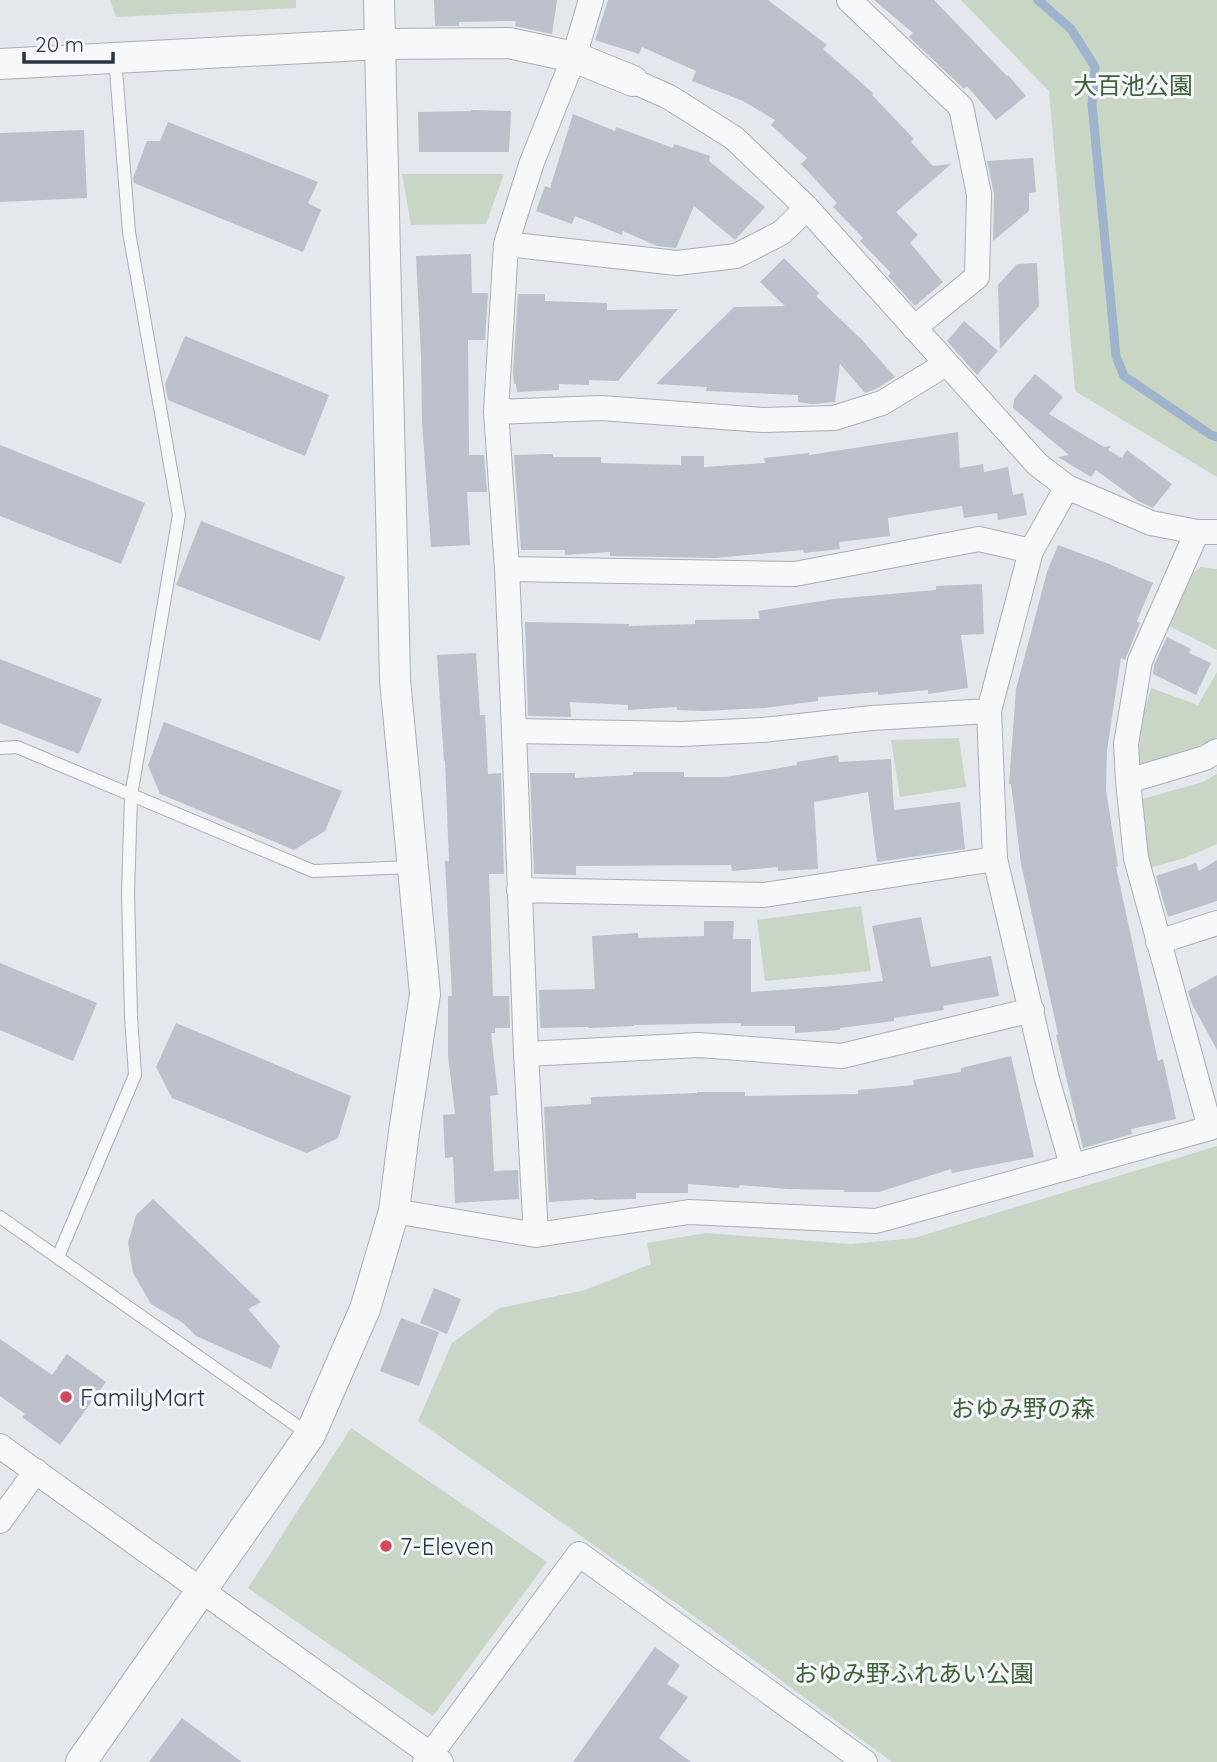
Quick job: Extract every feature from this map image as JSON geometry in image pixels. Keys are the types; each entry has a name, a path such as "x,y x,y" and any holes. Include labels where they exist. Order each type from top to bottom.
{"street":[{"path":"82,1762 310,1435 365,1309 394,1211 425,994 394,680 379,0"},
{"path":"536,1235 526,1054 507,569 496,412 506,244 532,162 574,57 591,0"},
{"path":"849,0 961,107 979,194 976,276 914,328"},
{"path":"0,64 381,44 509,43 574,57 669,97 734,138 807,208 1037,464 1067,487 1151,523 1207,532 1140,662 1126,744 1136,858 1213,1126 876,1221 689,1212 536,1235 394,1211"},
{"path":"506,244 677,264 736,257 781,233 807,208"},
{"path":"496,412 601,408 763,420 834,418 882,403 946,363"},
{"path":"1067,487 1031,551 989,711 995,859 1047,1079 1072,1166"},
{"path":"507,569 795,574 979,539 1031,551"},
{"path":"514,731 695,733 989,711"},
{"path":"1128,782 1205,758 1217,751"},
{"path":"519,890 764,895 995,859"},
{"path":"1158,942 1217,923"},
{"path":"526,1054 699,1045 842,1056 1032,1010"},
{"path":"0,1446 432,1760 579,1554 865,1762"},
{"path":"0,1521 36,1471"}],"lane":[{"path":"58,1257 135,1075 128,892 131,796 178,515 129,232 115,58"},
{"path":"0,748 17,747 313,871 412,867"},
{"path":"0,1217 310,1435"}],"green space":[{"path":"110,0 296,0 296,8 116,17"},
{"name":"大百池公園","path":"961,0 1217,0 1217,477 1075,391 1049,91"},
{"path":"402,174 504,174 486,224 411,225"},
{"path":"1201,567 1217,569 1217,650 1169,626 1190,575"},
{"path":"1217,672 1217,737 1150,769 1138,763 1142,720 1151,688 1198,705"},
{"path":"959,738 966,787 900,797 891,740"},
{"path":"1217,774 1217,844 1185,858 1149,868 1139,800 1203,782"},
{"path":"861,906 871,971 765,981 757,920"},
{"name":"おゆみ野の森","path":"1217,1146 1217,1762 892,1762 687,1611 418,1421 452,1343 500,1308 585,1290 651,1264 647,1243 706,1233 851,1244 914,1238"},
{"path":"351,1428 547,1562 433,1716 248,1588"}],"building":[{"path":"434,0 557,0 552,34 515,26 516,21 459,22 459,26 435,26"},
{"path":"608,0 768,0 827,45 823,49 873,93 914,139 911,142 933,166 951,164 896,212 918,235 910,243 943,282 915,306 888,276 891,273 860,241 863,238 833,207 837,203 801,164 807,158 771,125 775,120 743,101 692,81 696,71 642,47 639,54 595,40"},
{"path":"874,0 934,0 1026,96 996,120 967,86 964,89 909,37 913,33"},
{"path":"511,111 509,152 419,152 418,112"},
{"path":"573,114 615,131 616,127 673,148 674,144 710,156 709,161 765,207 735,240 694,206 676,248 657,246 623,231 622,235 575,216 572,224 536,211 545,186 550,188"},
{"path":"168,122 318,182 308,203 321,210 303,252 134,183 133,178 147,141 160,141"},
{"path":"84,130 87,198 0,202 0,133"},
{"path":"1033,158 1036,192 1029,193 1029,211 993,241 994,194 987,161"},
{"path":"471,254 472,293 488,293 485,340 468,340 469,455 484,455 487,492 467,492 470,545 431,547 422,422 416,256"},
{"path":"784,258 819,293 816,296 861,339 895,377 865,393 840,364 835,402 812,404 798,402 798,395 706,391 707,387 656,384 734,307 785,306 760,282"},
{"path":"1037,263 1039,306 1000,349 998,285 1017,264"},
{"path":"518,294 545,294 545,301 607,303 607,310 678,309 618,381 589,380 589,385 559,384 559,390 517,392 513,373"},
{"path":"964,321 998,351 977,375 947,341"},
{"path":"185,336 329,395 305,456 168,400 165,384"},
{"path":"1035,374 1063,397 1049,414 1104,447 1111,446 1108,450 1122,458 1127,450 1172,484 1153,508 1138,501 1096,470 1091,477 1058,457 1069,455 1013,408 1014,399"},
{"path":"958,432 960,468 983,464 984,472 1008,467 1013,495 1023,493 1027,515 998,520 997,513 964,518 962,506 888,518 890,536 839,542 840,549 804,553 803,550 715,558 610,556 610,552 565,555 565,550 521,550 514,455 553,454 553,457 601,457 601,463 681,465 681,456 704,456 704,467 765,463 764,458 809,455"},
{"path":"0,445 145,503 121,564 0,516"},
{"path":"201,521 345,577 320,641 176,585"},
{"path":"1058,545 1153,583 1125,660 1121,658 1107,750 1106,790 1118,866 1116,867 1158,1061 1163,1059 1176,1119 1131,1129 1132,1134 1083,1148 1056,1035 1058,1034 1021,864 1009,784 1016,689 1047,572"},
{"path":"982,584 984,634 961,635 968,688 928,694 928,690 818,697 818,701 765,708 704,711 677,710 677,707 628,710 628,705 570,702 571,717 528,716 525,622 629,626 695,624 695,620 760,619 758,611 834,599 936,590 936,586"},
{"path":"1167,637 1191,649 1189,653 1211,663 1196,695 1153,674 1154,665"},
{"path":"476,653 480,715 485,715 488,774 501,773 504,874 489,874 493,996 509,996 510,1028 495,1028 495,1033 491,1033 498,1095 490,1096 494,1171 518,1170 519,1199 455,1203 453,1157 445,1158 443,1115 455,1114 448,1056 448,996 452,996 445,861 449,861 437,655"},
{"path":"0,659 102,699 79,754 0,723"},
{"path":"164,722 342,791 325,831 294,850 160,794 148,765"},
{"path":"838,755 839,762 891,759 894,810 960,802 965,849 877,862 868,792 814,802 818,869 778,871 778,867 732,871 731,865 576,866 576,875 534,874 530,773 575,773 575,778 633,775 633,772 684,772 684,777 726,777"},
{"path":"1217,860 1217,901 1168,917 1156,876 1196,863 1199,871"},
{"path":"921,917 931,967 991,956 999,996 943,1006 944,1010 894,1018 894,1021 840,1030 795,1033 795,1026 741,1026 741,1023 540,1028 539,990 595,989 592,936 638,933 638,938 704,936 704,921 734,921 733,939 751,939 751,992 883,981 872,926"},
{"path":"0,963 97,1003 73,1061 0,1030"},
{"path":"1217,975 1217,1050 1192,1004 1188,991"},
{"path":"176,1023 351,1096 338,1138 307,1153 172,1098 156,1067"},
{"path":"1011,1056 1034,1157 952,1173 951,1169 879,1192 688,1184 688,1193 636,1193 636,1199 549,1202 544,1107 591,1104 591,1097 697,1092 745,1092 745,1096 858,1094 858,1090 914,1085 913,1080 961,1072 961,1068"},
{"path":"153,1199 261,1302 248,1309 280,1346 271,1369 196,1336 183,1323 151,1304 133,1273 128,1243 136,1215"},
{"path":"434,1288 461,1299 447,1334 420,1323"},
{"path":"401,1318 439,1332 419,1386 380,1371"},
{"path":"0,1339 52,1375 67,1354 106,1382 60,1445 22,1417 25,1414 0,1396"},
{"path":"655,1647 680,1665 667,1684 688,1697 659,1738 691,1762 573,1762"},
{"path":"182,1718 242,1762 149,1762"}],"waterway":[{"path":"1038,0 1071,29 1095,67 1092,104 1116,356 1124,376 1217,437"}],"place":[{"name":"FamilyMart","path":"66,1397"},
{"name":"7-Eleven","path":"386,1546"}],"park label":[{"name":"おゆみ野ふれあい公園","path":"914,1673"}]}
